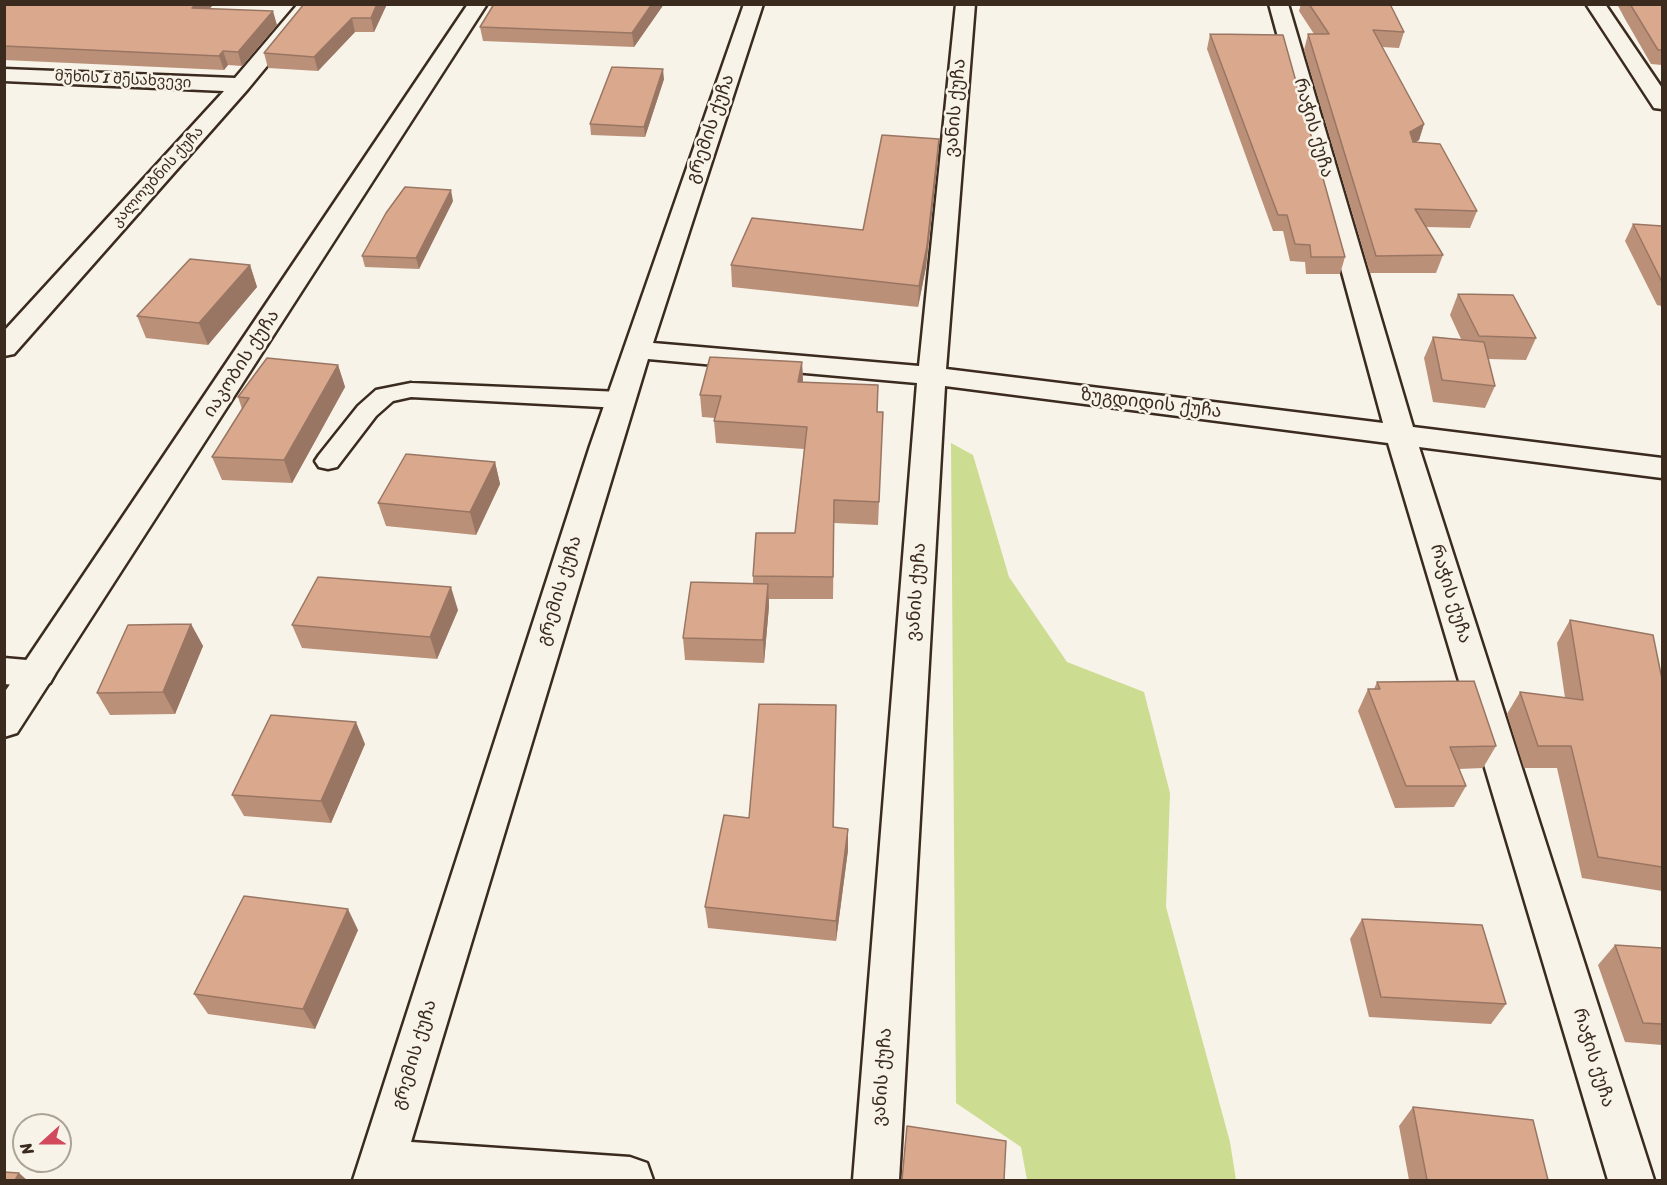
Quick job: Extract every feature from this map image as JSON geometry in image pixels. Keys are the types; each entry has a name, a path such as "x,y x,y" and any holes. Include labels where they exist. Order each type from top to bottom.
{"street":[{"name":"კალოუბნის ქუჩა","path":"4,348 241,85 309,4"},
{"name":"იაკობის ქუჩა","path":"4,723 478,4"},
{"name":"გრემის ქუჩა","path":"379,1172 621,400 754,4"},
{"name":"ვანის ქუჩა","path":"876,1180 932,376 966,4"},
{"name":"რაჭის ქუჩა","path":"1278,4 1400,434 1631,1180"},
{"path":"1595,4 1662,103"},
{"name":"მუხის I შესახვევი","path":"4,75 241,85"},
{"name":"ზუგდიდის ქუჩა","path":"638,350 932,376 1662,468"},
{"path":"4,671 38,674"},
{"path":"379,1172 630,1180"}],"lane":[{"path":"328,461 367,411 385,395 411,390 621,400"}],"green space":[{"path":"951,443 973,455 1009,577 1067,662 1144,692 1170,793 1166,907 1230,1142 1236,1180 1027,1180 1021,1147 956,1103"}],"building":[{"path":"4,4 196,4 192,8 273,11 238,52 223,51 219,56 4,46"},
{"path":"304,4 377,4 371,18 352,18 314,57 264,53"},
{"path":"494,4 652,4 632,33 480,27"},
{"path":"1309,4 1390,4 1404,32 1373,30 1424,124 1410,132 1413,142 1440,144 1477,211 1415,209 1443,255 1376,256 1308,34 1329,34"},
{"path":"1630,4 1662,4 1662,50 1658,50"},
{"path":"1210,34 1283,35 1345,257 1311,257 1310,245 1295,244 1287,215 1278,215"},
{"path":"612,67 663,69 644,127 590,124"},
{"path":"882,135 939,139 927,246 919,286 731,265 752,218 863,230"},
{"path":"405,187 451,190 416,258 362,256 386,213"},
{"path":"1633,224 1662,226 1662,282"},
{"path":"190,259 250,265 199,323 137,316"},
{"path":"1458,294 1513,295 1536,338 1479,336"},
{"path":"1433,337 1484,342 1495,386 1442,380"},
{"path":"710,357 802,362 798,382 878,385 877,412 883,412 879,502 834,500 833,577 753,576 756,533 795,533 807,427 714,421 721,396 700,395"},
{"path":"267,358 338,365 284,460 212,457 249,398 238,397"},
{"path":"406,454 495,462 470,512 378,503"},
{"path":"318,577 451,587 430,637 292,625"},
{"path":"691,582 768,584 763,640 683,638"},
{"path":"1570,620 1653,635 1662,679 1662,867 1598,857 1571,746 1538,746 1520,692 1583,700"},
{"path":"191,624 163,692 97,693 128,625"},
{"path":"1474,681 1496,746 1450,747 1466,786 1406,786 1368,689 1380,689 1377,682"},
{"path":"759,704 836,705 833,827 848,829 836,921 705,907 724,815 749,818"},
{"path":"271,715 356,722 321,801 232,795"},
{"path":"244,896 348,909 303,1009 194,994"},
{"path":"1362,919 1482,925 1506,1004 1381,997"},
{"path":"1615,945 1662,948 1662,1024 1643,1023"},
{"path":"1413,1107 1533,1120 1548,1180 1427,1180"},
{"path":"907,1126 1006,1141 1004,1180 902,1180"},
{"path":"4,1172 19,1173 15,1180 4,1180"}]}
